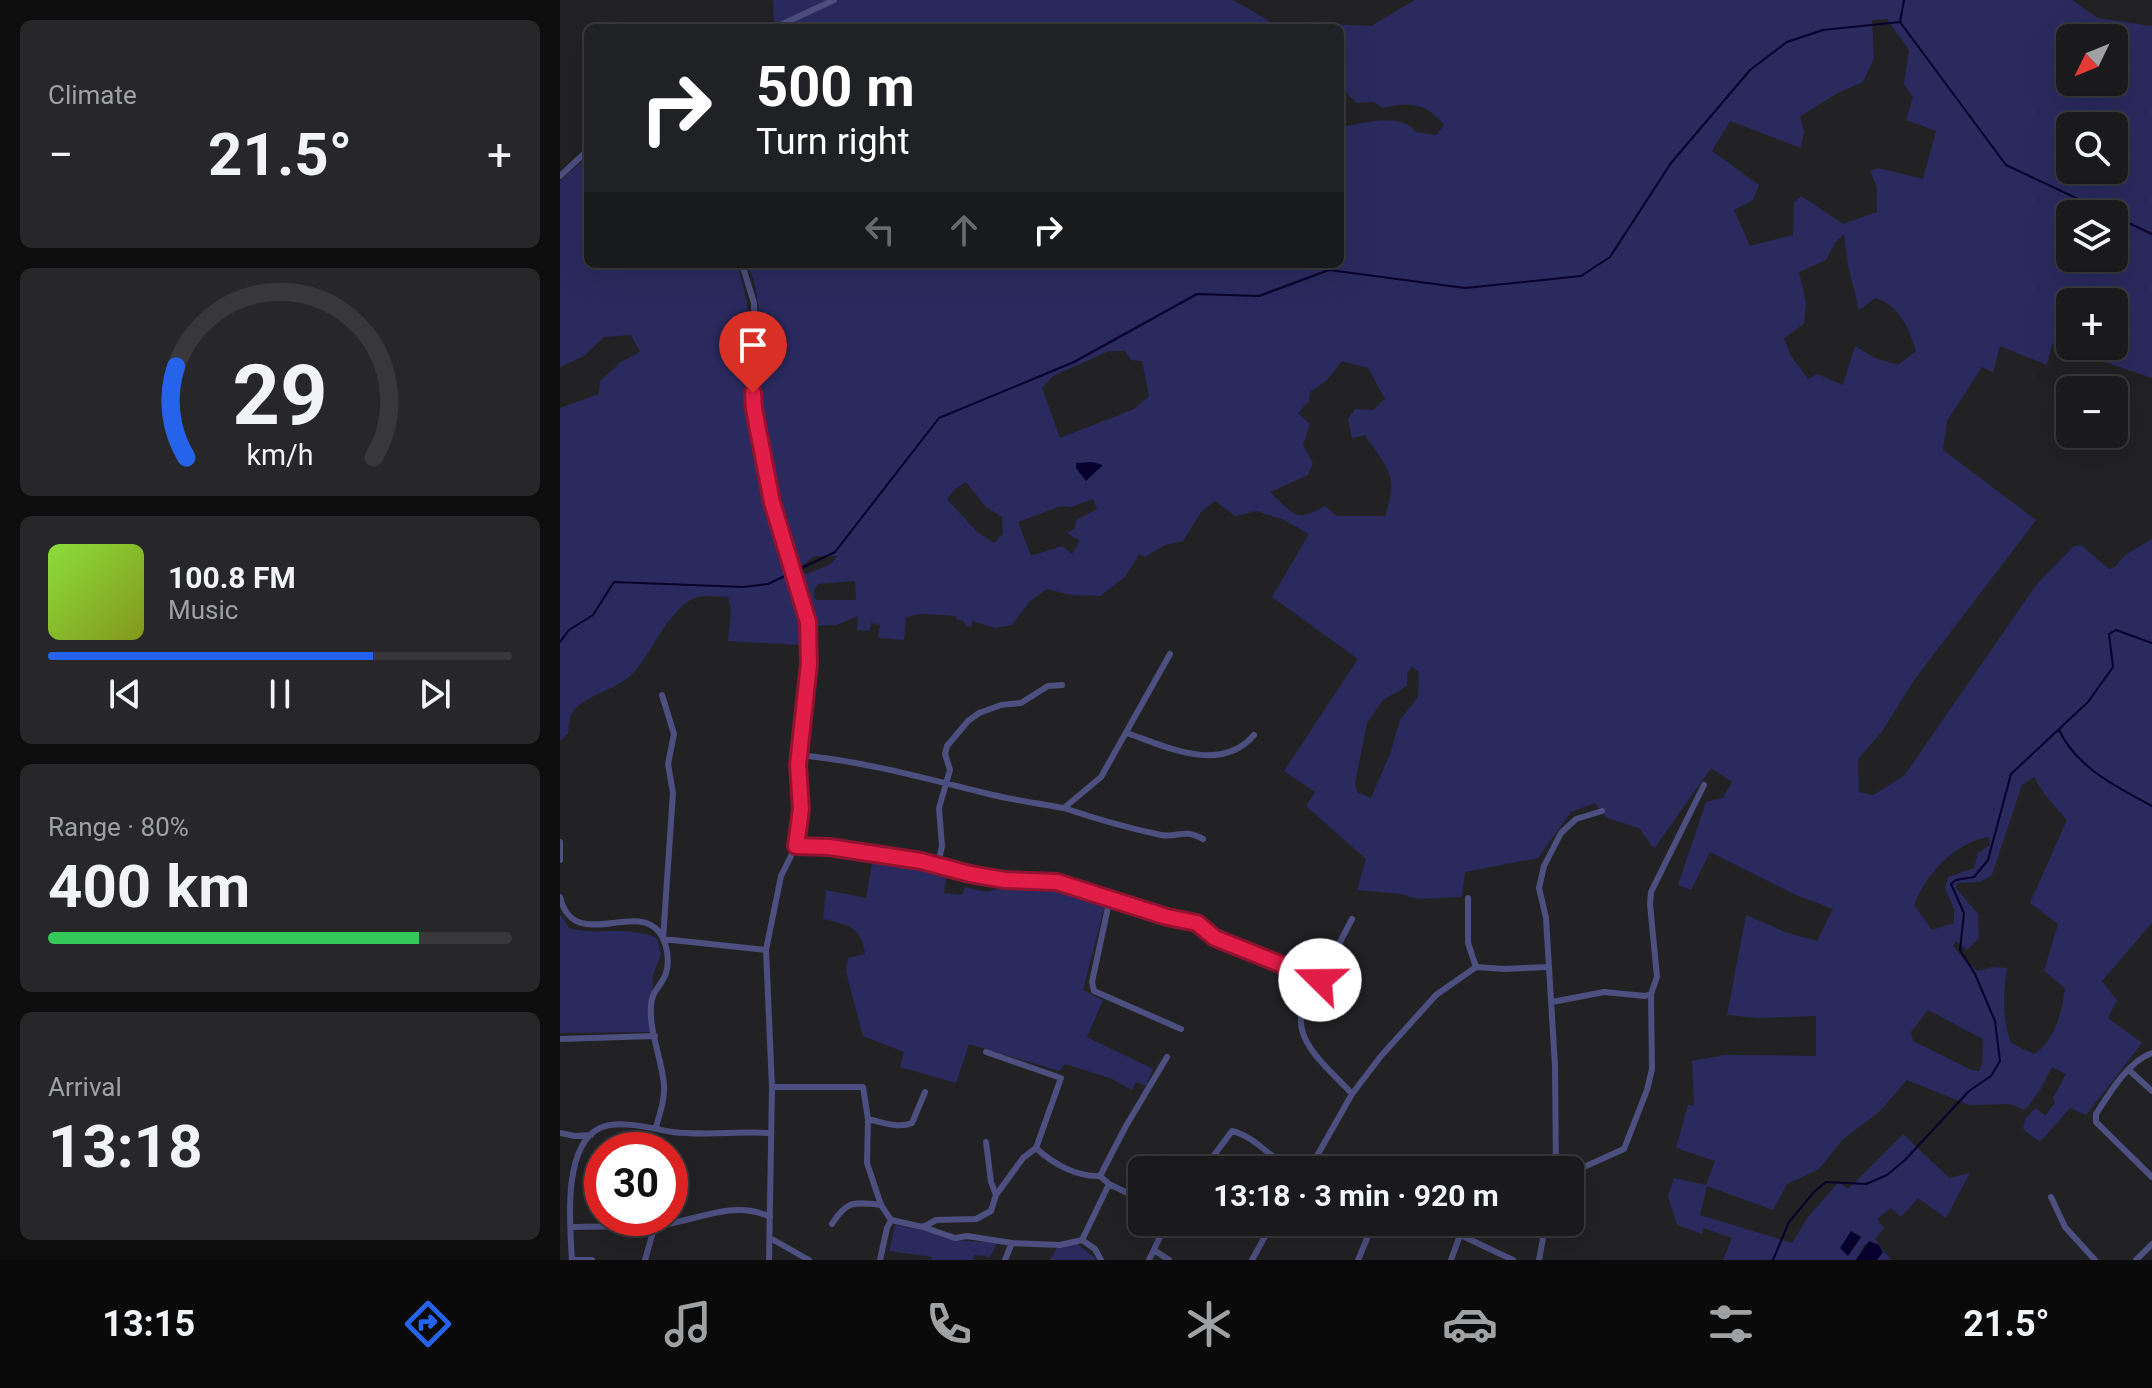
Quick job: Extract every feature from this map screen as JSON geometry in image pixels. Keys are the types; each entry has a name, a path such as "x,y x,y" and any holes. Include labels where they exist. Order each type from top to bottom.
{"street":[{"path":"783,24 834,0"},
{"path":"560,176 584,154"},
{"path":"743,268 756,319 754,409 772,502 808,622 809,639 799,755 801,809 796,846 778,888 766,950 772,1087 769,1260"},
{"path":"1064,808 1101,777 1170,654"},
{"path":"938,864 942,846 939,808 950,770 945,749 968,721 1001,705 1021,703 1048,686 1062,685"},
{"path":"662,695 674,734 668,764 673,793 663,939"},
{"path":"1127,733 1178,751 1206,756 1228,754 1243,747 1254,735"},
{"path":"799,755 831,758 1010,799 1064,808 1166,836 1190,832 1203,839"},
{"path":"1584,1166 1624,1149 1647,1090 1652,1069 1651,994 1657,977 1651,892 1704,785"},
{"path":"1556,1156 1552,1002 1546,918 1539,888 1544,866 1561,833 1576,819 1602,811"},
{"path":"560,842 560,860"},
{"path":"796,846 829,847 938,864 1005,880 1057,882 1167,917 1197,923 1215,938 1320,980"},
{"path":"560,897 566,914 574,921 644,923 654,927 663,939 667,949 667,972 656,987 651,1002 664,1085 656,1127"},
{"path":"1110,898 1092,982 1094,991 1181,1029"},
{"path":"1468,898 1468,943 1476,967"},
{"path":"1352,919 1301,1017 1300,1030 1309,1046 1352,1094"},
{"path":"663,939 766,950"},
{"path":"1317,1156 1352,1094 1381,1056 1436,995 1476,967 1549,967"},
{"path":"1552,1002 1604,992 1651,994"},
{"path":"560,1039 655,1036"},
{"path":"923,1227 936,1220 984,1217 991,1211 996,1195 1023,1158 1036,1148 1061,1078 986,1052"},
{"path":"2152,1053 2139,1059 2096,1114 2096,1122 2152,1177"},
{"path":"1100,1176 1167,1057"},
{"path":"2129,1070 2152,1091"},
{"path":"772,1087 863,1087 868,1119 867,1163 881,1205 891,1220 955,1238 967,1236 1012,1243 1060,1245 1082,1240 1095,1249 1101,1260"},
{"path":"868,1119 906,1126 912,1123 925,1092"},
{"path":"595,1132 601,1127 656,1127 683,1133 771,1133"},
{"path":"1213,1156 1232,1131 1253,1140 1272,1156"},
{"path":"560,1133 584,1135"},
{"path":"986,1142 991,1182 996,1195"},
{"path":"584,1148 573,1168 572,1260 592,1260"},
{"path":"1036,1148 1046,1158 1087,1176 1100,1176 1128,1193"},
{"path":"1082,1240 1109,1184"},
{"path":"2051,1197 2065,1227 2095,1260"},
{"path":"832,1224 848,1204 881,1205"},
{"path":"688,1221 712,1212 737,1210 756,1210 770,1217"},
{"path":"880,1260 891,1220"},
{"path":"571,1227 584,1227"},
{"path":"645,1260 652,1236"},
{"path":"1149,1260 1160,1236"},
{"path":"1252,1260 1265,1236"},
{"path":"1358,1260 1368,1236"},
{"path":"1451,1260 1460,1236"},
{"path":"1462,1236 1513,1260"},
{"path":"1539,1260 1543,1236"},
{"path":"770,1238 809,1260"},
{"path":"1005,1260 1012,1243"},
{"path":"2136,1260 2152,1244"},
{"path":"1154,1250 1169,1260"}],"shaded area":[{"path":"773,0 1233,0 1275,24 774,24"},
{"path":"1415,0 2072,0 2098,18 2152,26 2152,378 2099,360 2128,360 2128,288 2056,288 2056,345 2052,344 2047,365 2000,346 1993,372 1982,367 1947,421 1943,450 2036,520 1915,679 1881,733 1858,759 1859,792 1873,795 1904,776 2037,584 2074,546 2082,546 2109,569 2152,539 2152,923 2102,981 2117,1000 2108,1018 2142,1043 2086,1115 2070,1108 2040,1142 2023,1129 2025,1119 2036,1108 2045,1116 2055,1103 2053,1098 2066,1074 2052,1067 2025,1110 2010,1104 1969,1105 1907,1080 1879,1112 1843,1139 1819,1169 1787,1184 1773,1210 1707,1186 1700,1215 1792,1243 1808,1217 1839,1182 1848,1189 1903,1134 1949,1178 1970,1173 1946,1218 1918,1198 1901,1217 1891,1208 1877,1219 1884,1228 1875,1239 1891,1260 1877,1260 1883,1251 1865,1244 1856,1260 1723,1260 1732,1238 1704,1228 1702,1234 1677,1225 1668,1196 1674,1178 1706,1185 1715,1161 1676,1148 1688,1105 1694,1105 1692,1061 1724,1055 1816,1056 1816,1016 1758,1018 1727,1015 1746,915 1785,932 1817,941 1833,909 1796,895 1710,852 1691,890 1678,885 1706,802 1723,798 1732,782 1711,768 1654,849 1639,828 1607,818 1595,803 1571,812 1538,858 1465,872 1462,897 1417,899 1401,894 1357,890 1366,859 1306,806 1315,792 1284,771 1358,659 1272,597 1309,534 1284,520 1257,511 1235,516 1215,501 1201,512 1183,541 1165,545 1145,557 1139,554 1125,577 1100,596 1071,595 1047,589 1030,601 1012,625 995,628 972,621 972,626 967,627 956,616 920,614 906,617 904,640 878,638 880,625 871,623 869,631 857,630 858,616 837,625 812,626 797,575 831,564 837,556 815,556 801,566 793,562 763,445 759,405 759,314 749,268 1344,268 1344,126 1391,120 1401,122 1416,132 1436,135 1444,125 1424,108 1401,105 1383,108 1374,102 1357,103 1344,91 1344,25 1371,26","holes":["1887,19 1909,50 1904,84 1913,97 1906,120 1936,131 1923,179 1878,168 1870,171 1877,187 1877,212 1843,224 1801,196 1794,203 1793,235 1750,246 1734,210 1753,200 1759,185 1712,151 1730,121 1801,148 1804,132 1800,116 1863,82 1874,58 1872,20","1844,234 1859,310 1875,298 1891,306 1907,326 1916,351 1898,365 1875,358 1855,346 1843,385 1817,374 1808,379 1791,356 1784,338 1804,324 1806,303 1799,272 1826,260","1109,351 1125,351 1131,360 1142,361 1149,396 1134,409 1060,438 1042,388 1053,376","1342,361 1368,368 1385,399 1373,410 1355,409 1348,419 1352,438 1365,435 1389,473 1391,491 1385,516 1337,516 1325,506 1307,514 1295,514 1270,492 1308,475 1313,463 1303,445 1310,424 1298,413 1309,401 1310,392 1326,381","966,482 986,507 1002,517 1003,534 994,543 977,532 947,499","1093,499 1097,509 1076,520 1075,528 1067,533 1080,541 1072,554 1062,546 1031,556 1018,522 1061,506 1071,507","855,581 856,600 817,600 814,590 818,584","1412,666 1419,673 1418,697 1400,720 1390,754 1371,798 1357,792 1355,783 1367,723 1383,700 1407,686 1407,673","2034,777 2067,820 2030,903 2058,924 2044,971 2065,988 2052,1034 2034,1054 2011,1043 2004,1006 2007,968 1992,967 1978,971 1953,946 1956,941 1967,950 1979,938 1978,914 1956,888 1957,883 1980,882 1992,875 2022,785","1989,837 1990,845 1978,853 1974,868 1948,877 1945,888 1954,909 1954,923 1932,930 1914,905 1926,882 1943,861 1965,845","1928,1010 1983,1039 1979,1071 1971,1070 1913,1041 1911,1032"]},
{"path":"584,160 584,268 738,268 750,326 750,394 755,437 773,520 804,629 802,645 728,641 731,610 728,597 697,597 678,610 633,673 576,708 570,717 568,733 560,741 560,408 599,394 600,381 621,362 640,352 631,335 604,337 584,356 560,367 560,181"},
{"path":"1076,463 1103,465 1086,481 1076,468"},
{"path":"873,859 947,874 944,893 962,895 965,887 986,892 1011,885 1076,892 1106,901 1083,990 1103,1000 1087,1037 1153,1069 1146,1086 1136,1082 1132,1090 1110,1078 1065,1064 1059,1071 969,1044 956,1083 900,1067 904,1052 863,1036 846,972 848,958 865,954 860,937 846,925 823,919 826,890 866,898"},
{"path":"560,914 569,928 633,932 657,938 661,954 653,975 651,1032 560,1033"},
{"path":"895,1225 954,1240 997,1243 990,1257 974,1255 973,1260 931,1260 932,1257 889,1251"},
{"path":"1851,1231 1861,1237 1848,1256 1840,1248"},
{"path":"1869,1241 1879,1245 1883,1252 1877,1260 1856,1260"},
{"path":"1060,1242 1078,1244 1097,1260 1050,1260"}],"waterway":[{"path":"1904,0 1900,22 2006,165 2080,200"},
{"path":"560,642 569,630 593,615 614,582 743,587 768,584 835,552 939,418 1074,362 1197,294 1259,296 1329,270 1465,288 1581,276 1610,257 1671,163 1750,70 1787,42 1823,30 1900,22"},
{"path":"2128,223 2152,234"},
{"path":"1773,1260 1789,1222 1814,1192 1826,1182 1866,1184 1887,1175 1905,1160 1969,1091 1991,1076 2000,1061 1995,1021 1975,974 1960,950 1964,913 1951,884 1974,877 1988,860 2011,774 2088,702 2113,667 2109,634 2116,630 2152,643"},
{"path":"2059,730 2087,766 2152,806"}],"route":[{"path":"753,393 761,455 772,502 808,622 809,664 798,765 801,809 796,846 817,845 921,861 1005,880 1057,882 1167,917 1197,923 1215,938 1320,980"}]}
